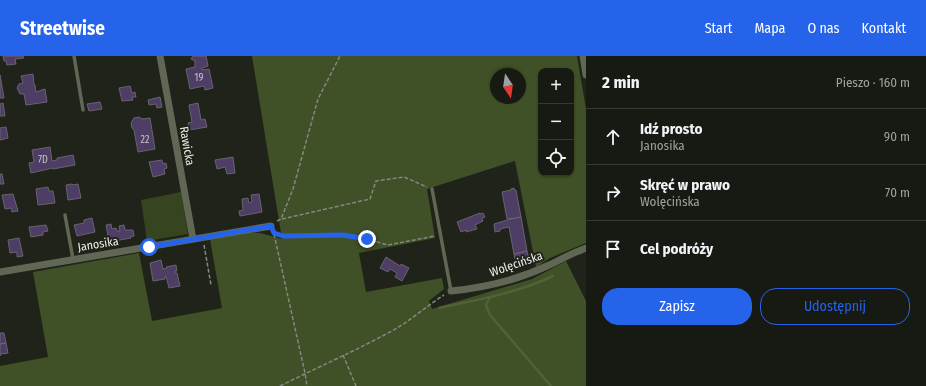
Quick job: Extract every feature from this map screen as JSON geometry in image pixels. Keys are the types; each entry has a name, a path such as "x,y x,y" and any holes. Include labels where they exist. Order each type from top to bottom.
{"street":[{"name":"Rawicka","path":"160,56 193,239"},
{"path":"583,56 586,75"},
{"name":"Janosika","path":"0,272 203,237 273,229"},
{"name":"Wolęcińska","path":"451,291 475,289 522,275 548,266 564,257 586,248"}],"lane":[{"path":"74,56 83,110"},
{"path":"432,189 451,291"},
{"path":"65,215 73,260"}],"path":[{"path":"273,229 281,219 293,189 318,99 340,56"},
{"path":"281,219 370,199 376,181 404,177 432,189"},
{"path":"273,229 283,236 343,235 388,245 435,236"},
{"path":"273,229 306,373 307,386"},
{"path":"203,237 212,285"},
{"path":"280,386 388,333 411,320 435,301 451,291"},
{"path":"343,355 356,386"}],"green space":[{"path":"252,56 577,56 586,109 586,243 550,258 536,267 515,161 427,189 435,238 359,253 366,292 442,278 444,289 429,301 432,309 532,279 566,261 586,301 586,386 0,386 0,366 48,357 33,272 139,253 152,321 222,308 210,239 248,232 260,233 282,239"},
{"path":"181,192 188,234 147,241 141,200"}],"building":[{"path":"3,56 23,56 24,58 15,59 16,64 7,65"},
{"path":"193,56 206,56 208,66 202,68 202,70 209,69 213,88 205,90 204,86 190,89 186,69 195,67 195,61 191,59"},
{"path":"33,74 36,92 45,89 47,102 26,105 24,94 20,94 17,88 19,84 23,83 21,76"},
{"path":"0,75 4,98 0,98"},
{"path":"130,86 132,93 135,92 136,97 132,97 133,100 122,101 119,88"},
{"path":"160,97 162,107 157,108 156,104 149,105 148,100"},
{"path":"100,102 102,109 89,111 87,104"},
{"path":"3,103 5,116 0,116 0,104"},
{"path":"198,103 201,120 205,119 207,127 189,130 188,123 192,122 189,105"},
{"path":"139,117 142,119 150,118 155,149 138,152 134,130 131,123 134,118"},
{"path":"6,127 8,138 0,140 0,128"},
{"path":"50,147 52,161 57,160 57,158 73,155 75,165 31,173 29,163 34,162 32,150"},
{"path":"233,157 235,173 227,174 225,167 217,169 215,160"},
{"path":"162,160 163,164 166,163 167,168 164,169 165,174 153,177 149,162"},
{"path":"0,174 2,174 4,184 0,184"},
{"path":"78,184 81,198 68,200 66,185"},
{"path":"48,187 49,191 53,191 55,203 38,205 36,189"},
{"path":"514,188 514,190 516,190 521,217 507,219 502,192"},
{"path":"13,194 18,211 12,212 11,208 5,209 2,195"},
{"path":"259,194 262,212 240,216 239,211 243,210 242,199 248,198 249,203 252,202 251,195"},
{"path":"483,213 485,217 482,218 483,221 475,225 477,229 461,232 457,222"},
{"path":"521,217 527,251 514,254 509,227 495,232 494,224"},
{"path":"92,218 95,232 77,236 74,225 84,223 84,220"},
{"path":"111,224 112,229 116,228 117,231 120,231 119,226 124,225 125,230 133,230 134,236 130,237 131,238 109,241 106,225"},
{"path":"46,225 48,231 43,232 43,235 31,237 29,227"},
{"path":"19,238 23,256 17,257 17,252 10,253 8,240"},
{"path":"527,251 529,259 517,261 517,259 515,259 514,254"},
{"path":"386,257 400,266 401,264 409,268 402,281 395,277 397,273 390,269 388,272 380,268"},
{"path":"161,260 163,269 176,265 177,271 175,271 175,273 177,273 180,286 169,288 166,276 165,279 153,281 150,263"},
{"path":"0,333 4,333 6,343 0,344"},
{"path":"6,343 8,353 1,354 0,356 0,344"}],"waterway":[{"path":"439,308 511,291 553,276"},
{"path":"490,297 486,305 490,315 551,386"}],"route":[{"path":"149,247 271,226 274,233 283,236 343,235 367,239"}]}
